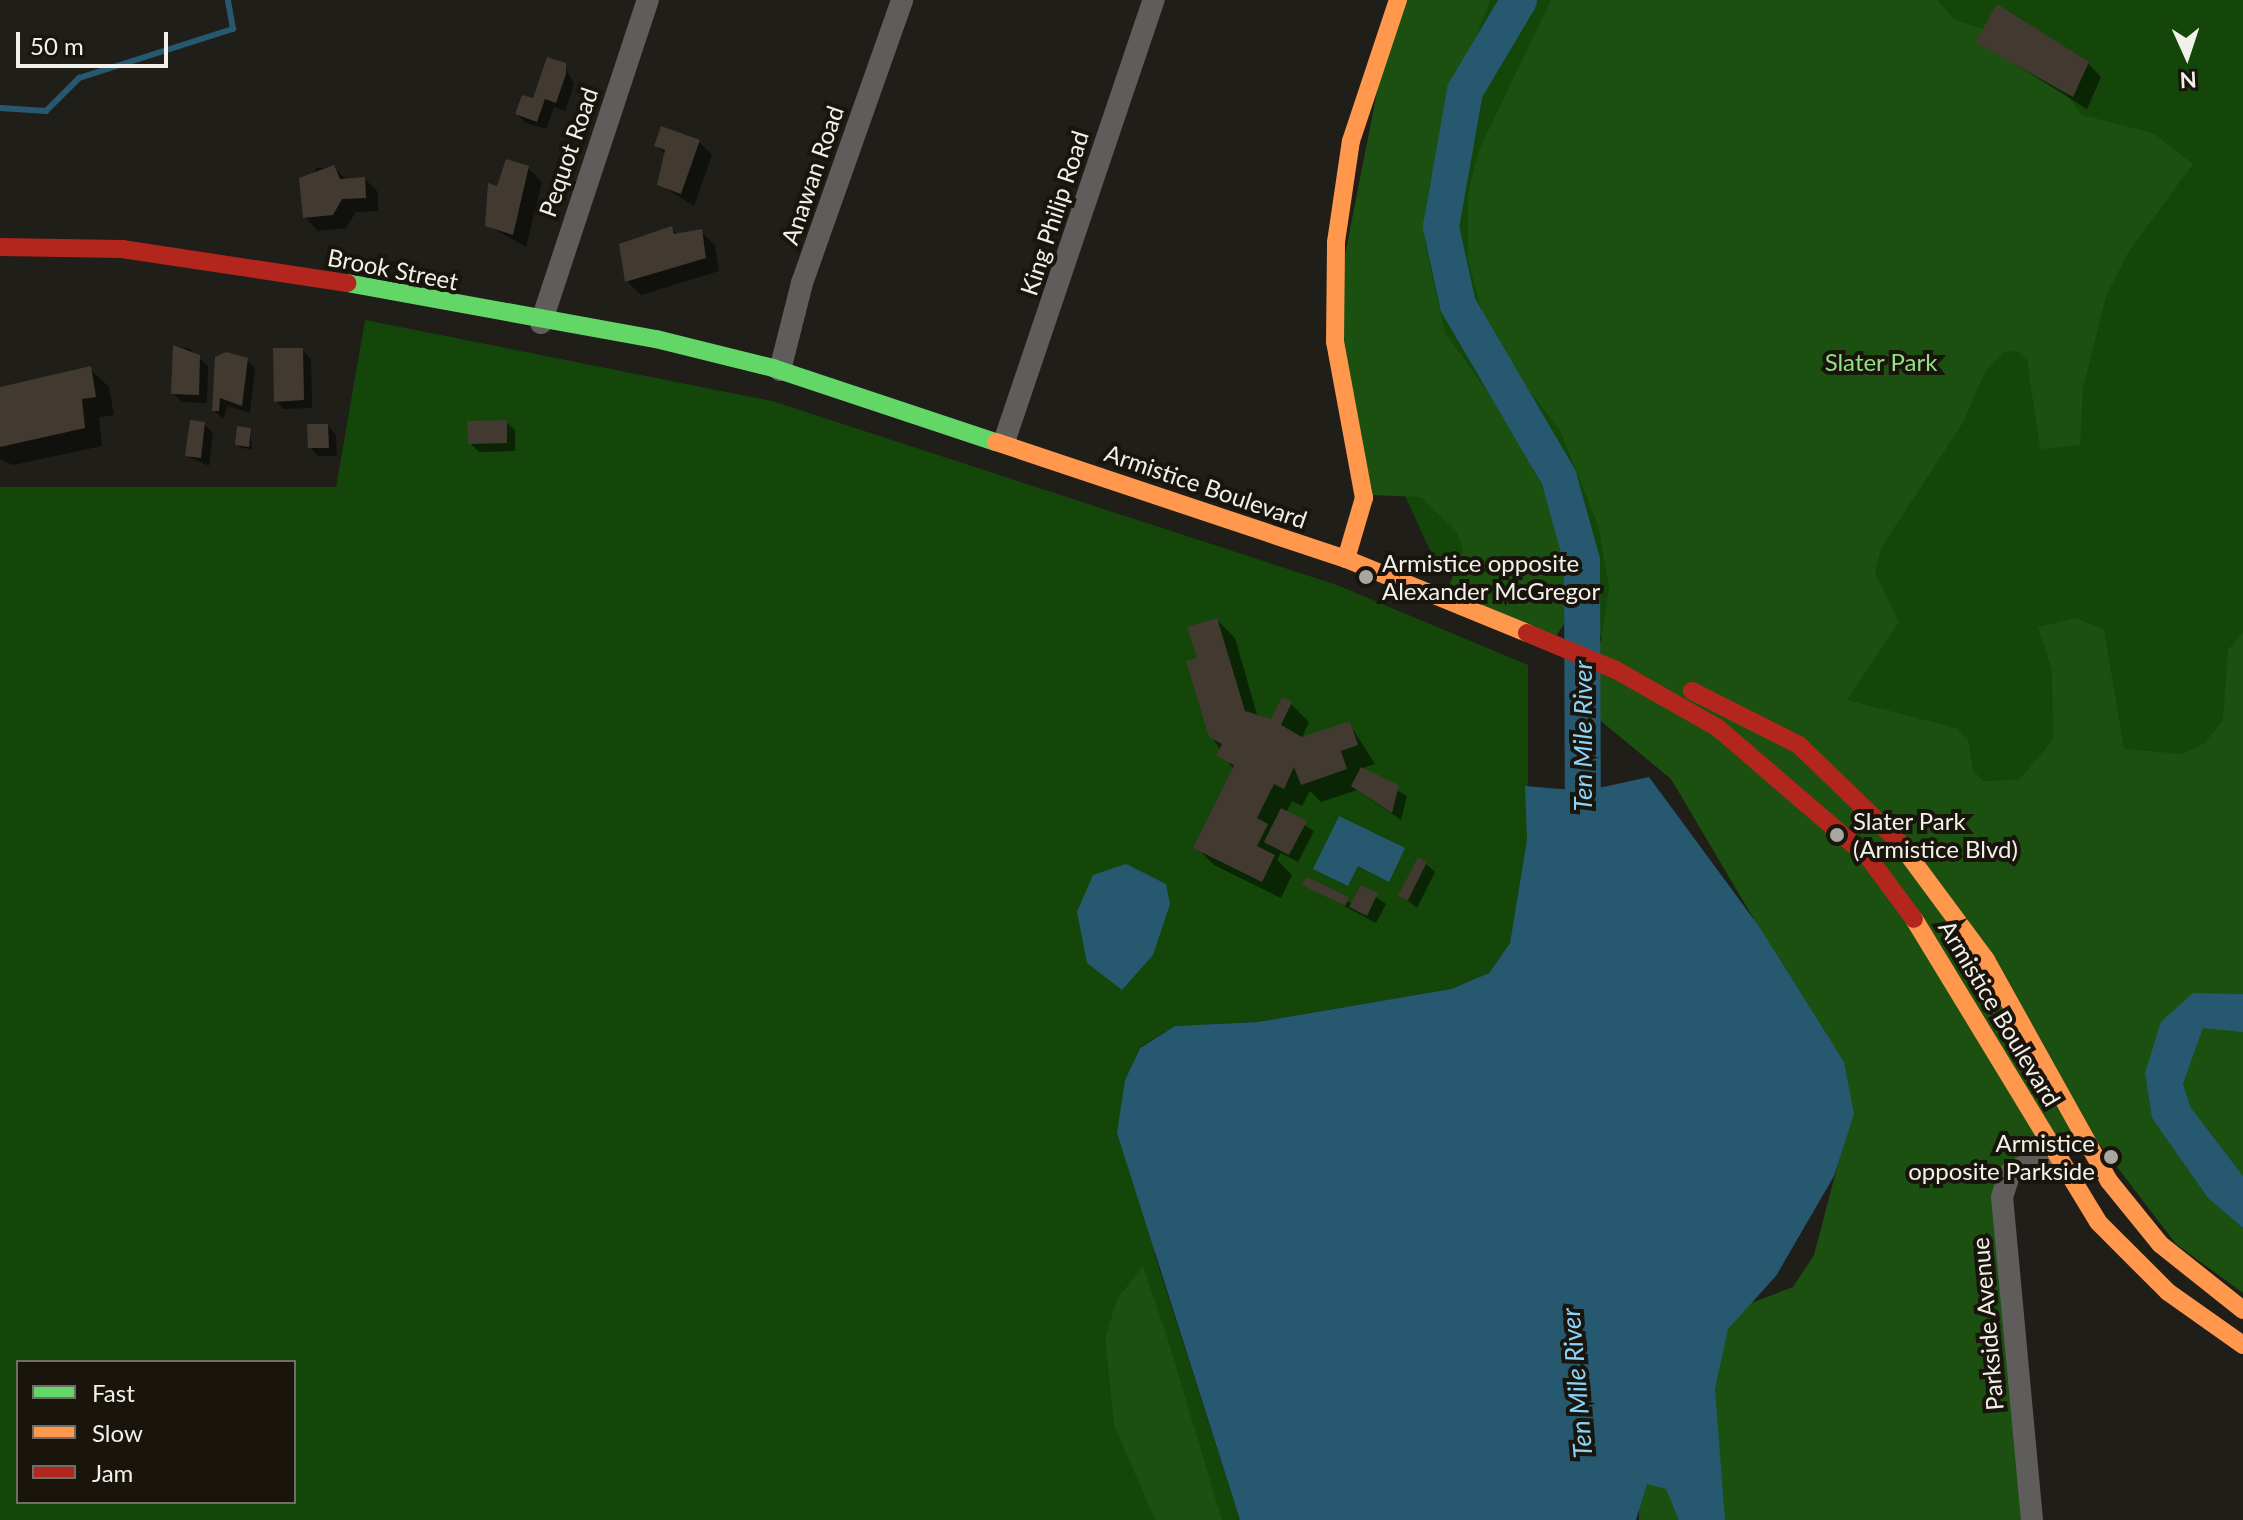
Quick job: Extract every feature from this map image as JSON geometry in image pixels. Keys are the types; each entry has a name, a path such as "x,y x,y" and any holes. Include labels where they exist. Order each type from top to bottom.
{"main road":[{"path":"1346,559 1364,498 1335,342 1336,242 1351,141 1398,0"},
{"name":"Brook Street","path":"0,247 122,249 256,267 541,323 656,339 776,369"},
{"name":"Armistice Boulevard","path":"776,369 1004,442 1346,559 1616,670 1702,694 1799,745 1899,842 1986,960 2109,1181 2160,1244 2243,1310"},
{"name":"Armistice Boulevard","path":"1616,670 1742,746 1868,857 1943,958 2054,1152 2117,1245 2243,1345"}],"street":[{"name":"Pequot Road","path":"541,323 648,0"},
{"name":"Anawan Road","path":"776,369 802,283 902,0"},
{"name":"King Philip Road","path":"1004,442 1154,0"},
{"name":"Parkside Avenue","path":"2032,1520 2002,1197 2010,1173 2054,1152"}],"green space":[{"path":"1395,0 1490,0 1451,102 1428,192 1425,243 1445,333 1515,430 1556,516 1570,585 1568,618 1553,641 1445,595 1463,551 1457,532 1421,497 1370,495 1334,311"},
{"name":"Slater Park","path":"1434,0 2243,0 2243,1274 1771,709 1437,566 1377,434"},
{"name":"Slater Park","path":"1551,0 1938,0 1953,19 1992,32 2056,81 2082,115 2153,133 2193,164 2129,251 2106,296 2083,388 2080,445 2040,449 2027,360 2018,351 2003,352 1984,374 1964,421 1881,548 1875,573 1899,622 1847,700 1956,728 1968,739 1973,770 1983,781 2019,780 2053,740 2052,670 2038,627 2076,618 2104,630 2124,749 2182,754 2205,743 2223,719 2228,650 2243,632 2243,994 2192,993 2145,1073 2152,1118 2208,1198 2243,1228 2243,1293 2176,1244 2098,1142 2005,1184 2033,1520 1639,1520 1639,1486 1712,1318 1793,1287 1814,1255 1849,1122 1842,1058 1788,1000 1761,931 1671,779 1590,712 1582,680 1601,641 1609,587 1598,525 1560,430 1503,357 1482,313 1468,259 1468,193 1479,150"},
{"path":"365,320 772,401 1337,585 1528,665 1528,840 1510,943 1489,973 1451,989 1258,1022 1175,1026 1140,1047 1125,1080 1155,1255 1240,1520 0,1520 0,487 336,487"},
{"path":"2224,1026 2243,1032 2243,1176 2191,1108 2183,1084 2203,1028"},
{"path":"1143,1266 1222,1520 1155,1520 1114,1425 1105,1339 1117,1299"}],"water":[{"path":"1649,777 1758,925 1844,1062 1854,1114 1834,1176 1776,1276 1728,1329 1715,1389 1725,1520 1679,1520 1666,1489 1647,1484 1636,1520 1240,1520 1117,1133 1125,1080 1140,1048 1175,1026 1258,1022 1451,989 1489,973 1510,943 1527,840 1525,786 1585,791"},
{"path":"1339,816 1405,848 1389,882 1358,866 1348,886 1313,869"},
{"path":"1126,864 1166,884 1170,904 1153,955 1122,990 1087,963 1077,912 1093,875"},
{"path":"2193,993 2243,994 2243,1032 2203,1028 2183,1084 2191,1108 2243,1176 2243,1228 2208,1198 2152,1118 2145,1073 2161,1022"}],"building":[{"path":"1997,4 2089,62 2073,97 1975,42"},
{"path":"547,57 566,63 566,74 556,103 545,99 537,122 515,114 522,95 533,98"},
{"path":"661,126 700,140 681,194 657,185 665,150 654,146"},
{"path":"506,159 529,166 513,235 485,226 488,183 497,186"},
{"path":"334,165 340,179 365,177 366,198 342,199 333,215 303,218 299,178"},
{"path":"672,226 674,234 702,229 706,258 625,282 619,244"},
{"path":"173,345 200,355 199,395 171,394"},
{"path":"273,348 303,348 304,400 274,402"},
{"path":"226,352 248,358 242,406 220,398 219,411 212,411 215,357"},
{"path":"91,366 96,397 82,399 85,428 0,447 0,387"},
{"path":"190,420 205,422 201,458 185,456"},
{"path":"507,420 507,443 468,444 467,421"},
{"path":"307,424 328,424 329,448 308,448"},
{"path":"237,426 251,428 249,447 235,445"},
{"path":"1217,618 1245,711 1271,719 1282,697 1292,702 1281,725 1302,737 1350,721 1358,745 1341,751 1347,769 1301,785 1294,767 1284,789 1274,784 1257,818 1268,824 1257,846 1275,855 1262,882 1193,848 1234,765 1216,756 1222,744 1209,737 1186,661 1197,658 1187,627"},
{"path":"1361,767 1399,785 1392,813 1351,786"},
{"path":"1281,808 1307,821 1289,855 1264,842"},
{"path":"1418,857 1427,862 1408,900 1398,896"},
{"path":"1307,877 1349,897 1345,906 1302,885"},
{"path":"1361,885 1378,893 1367,916 1349,907"}],"waterway":[{"path":"0,108 46,111 79,78 233,29 228,0"},
{"name":"Ten Mile River","path":"1519,0 1465,91 1441,227 1458,305 1559,478 1582,561 1583,840"}],"traffic: fast":[{"path":"347,283 656,339 773,368 996,442"}],"traffic: slow":[{"path":"1346,559 1364,498 1335,342 1336,242 1351,141 1398,0"},
{"path":"996,442 1346,559 1527,633"},
{"path":"1898,841 1986,960 2109,1181 2160,1244 2243,1310"},
{"path":"1914,919 2098,1222 2168,1292 2243,1345"}],"traffic: jam":[{"path":"0,247 122,249 347,283"},
{"path":"1527,633 1616,670 1718,728 1868,857 1914,919"},
{"path":"1692,691 1799,745 1898,841"}],"place":[{"name":"Armistice opposite Alexander McGregor","path":"1366,577"},
{"name":"Slater Park (Armistice Blvd)","path":"1837,835"},
{"name":"Armistice opposite Parkside","path":"2111,1157"}]}
